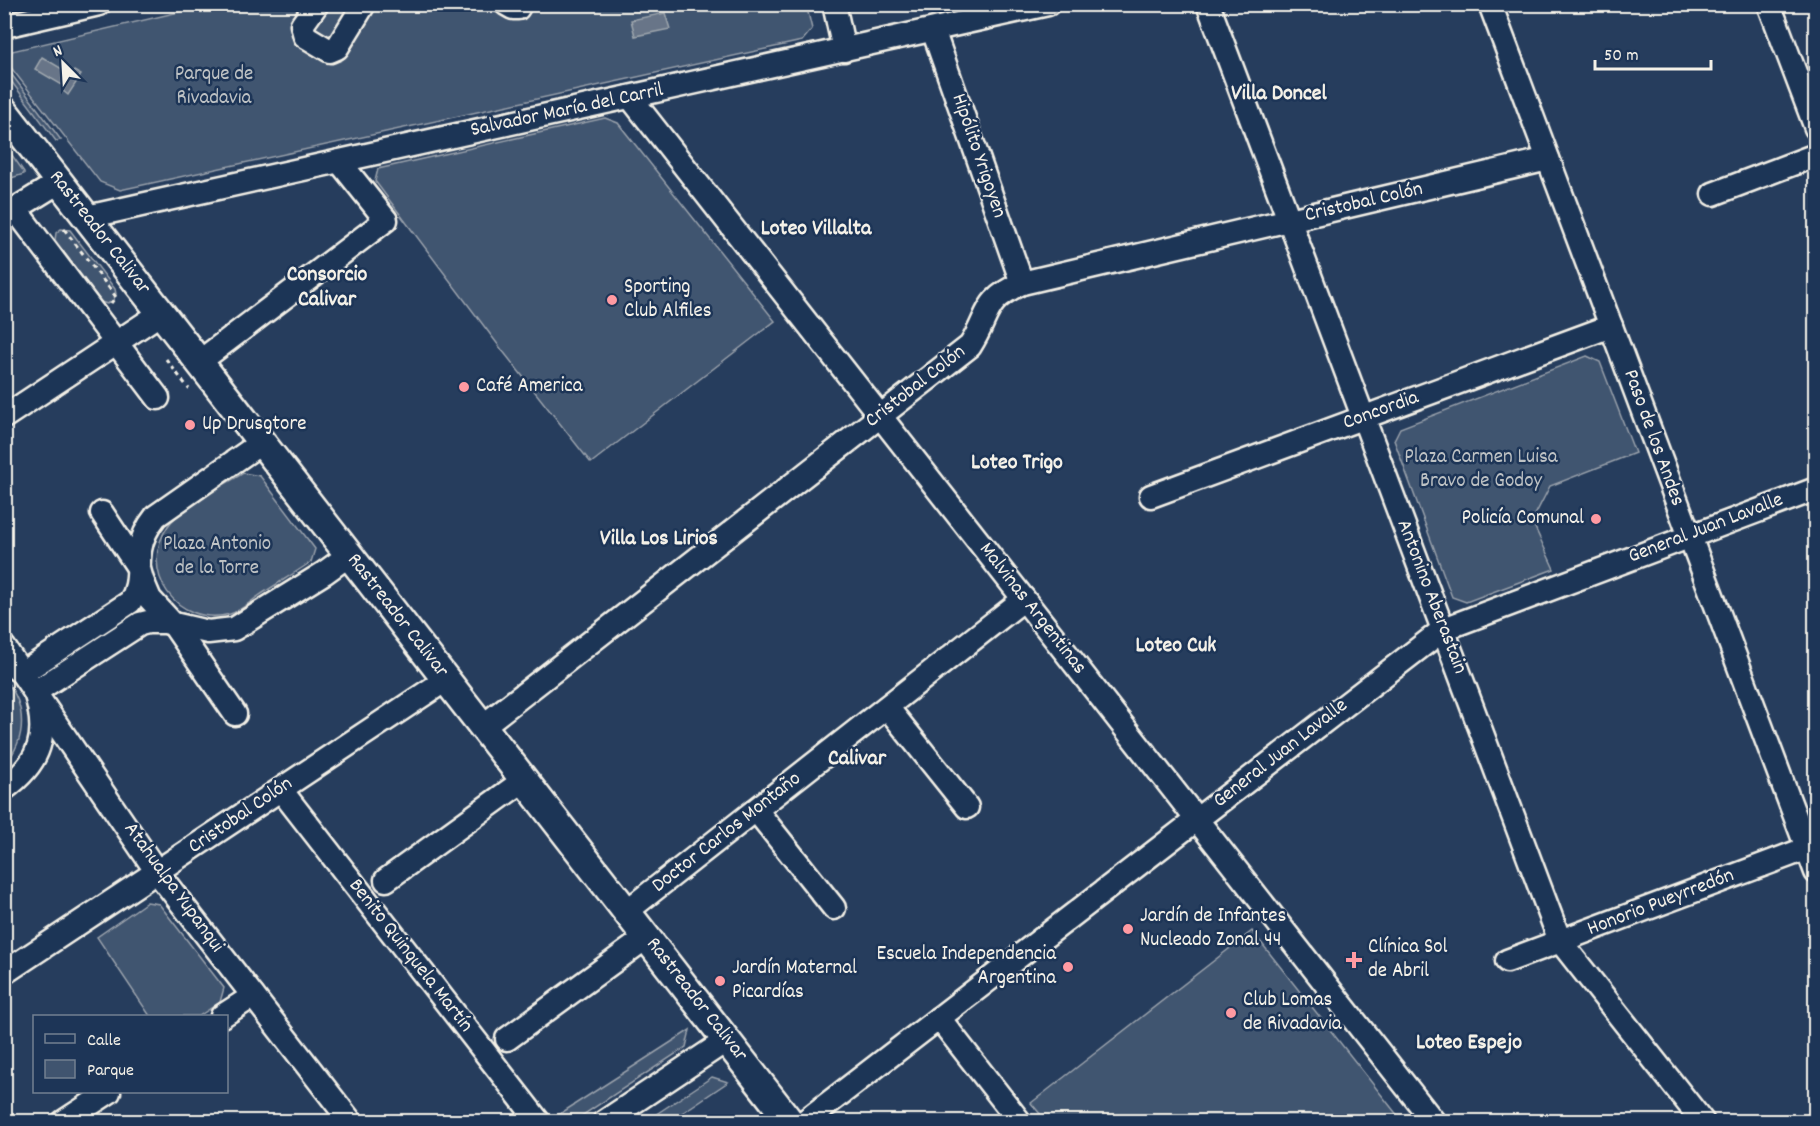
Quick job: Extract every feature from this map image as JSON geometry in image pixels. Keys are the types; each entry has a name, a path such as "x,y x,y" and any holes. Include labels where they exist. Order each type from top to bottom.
{"main road":[{"name":"Rastreador Calivar","path":"8,120 59,182 75,223 161,313 727,1040 793,1121"}],"street":[{"path":"4,26 99,4"},
{"path":"317,4 302,25 305,36 330,51 337,48 364,4"},
{"path":"506,4 513,8 518,8 520,4"},
{"path":"834,4 844,50"},
{"name":"Salvador María del Carril","path":"75,223 339,161 1048,4"},
{"name":"Antonino Aberastain","path":"1208,4 1560,941 1703,1122"},
{"name":"Paso de los Andes","path":"1490,4 1689,536 1811,846 1815,872"},
{"path":"1769,4 1815,128"},
{"name":"Hipólito Yrigoyen","path":"933,30 1022,283"},
{"name":"Malvinas Argentinas","path":"630,97 1434,1122"},
{"path":"1713,194 1815,155"},
{"name":"Cristobal Colón","path":"483,726 970,346 990,304 1001,294 1022,283 1548,159"},
{"path":"199,362 386,220 339,161"},
{"path":"59,182 10,212 158,398"},
{"path":"4,417 161,313"},
{"name":"Concordia","path":"1151,496 1611,326"},
{"path":"13,667 130,602 138,586 141,543 146,530 156,516 262,442"},
{"name":"General Juan Lavalle","path":"793,1121 939,1018 1444,629 1815,489"},
{"path":"102,513 139,569 150,599 173,624 236,714"},
{"path":"4,789 29,765 40,743 42,714 35,692 140,624 148,622 173,624 208,632 234,629 350,555"},
{"name":"Doctor Carlos Montaño","path":"627,911 1024,599"},
{"name":"Atahualpa Yupanqui","path":"4,647 13,667 35,692 158,872 351,1122"},
{"name":"Cristobal Colón","path":"4,974 447,680"},
{"path":"887,707 967,807"},
{"path":"386,879 525,780"},
{"name":"Benito Quinquela Martín","path":"281,790 539,1122"},
{"path":"756,810 834,908"},
{"name":"Honorio Pueyrredón","path":"1507,961 1811,846"},
{"path":"507,1039 647,937"},
{"path":"225,1015 253,996"},
{"path":"939,1018 1020,1122"},
{"path":"604,1122 727,1040"},
{"path":"63,1122 107,1093"}],"path":[{"path":"75,223 116,297 111,303"},
{"path":"166,359 189,389"}],"green space":[{"name":"Parque de Rivadavia","path":"213,4 806,4 812,29 802,41 120,190 100,182 9,65 12,51"},
{"path":"9,71 61,140 56,141 5,73"},
{"name":"Sporting Club Alfiles","path":"605,118 618,123 775,321 591,463 502,350 375,181 378,169"},
{"path":"4,144 24,172 24,174 5,180"},
{"path":"61,229 70,230 115,289 116,294 113,301 107,304 101,302 55,240 56,233"},
{"name":"Plaza Carmen Luisa Bravo de Godoy","path":"1587,356 1600,362 1635,453 1550,486 1532,521 1554,569 1466,602 1452,597 1394,440 1400,428"},
{"name":"Plaza Antonio de la Torre","path":"243,473 260,476 315,549 311,562 234,613 211,616 194,612 179,604 168,592 160,577 157,561 160,543 168,526 182,512"},
{"path":"5,680 17,700 22,722 17,744 5,764"},
{"path":"147,902 159,904 224,988 220,1002 200,1015 149,1015 97,937"},
{"name":"Club Lomas de Rivadavia","path":"1252,931 1402,1121 1046,1121 1031,1103"},
{"path":"690,1030 686,1047 574,1121 555,1117"},
{"path":"712,1077 728,1082 670,1121 646,1121"}],"shaded area":[{"path":"665,13 670,29 635,36 631,20"},
{"path":"42,57 72,75 74,71 81,75 68,95 62,90 64,86 35,69"}],"place":[{"name":"Sporting Club Alfiles","path":"612,300"},
{"name":"Café America","path":"464,387"},
{"name":"Up Drusgtore","path":"190,425"},
{"name":"Policía Comunal","path":"1596,519"},
{"name":"Jardín de Infantes Nucleado Zonal 44","path":"1128,929"},
{"name":"Clínica Sol de Abril","path":"1354,960"},
{"name":"Escuela Independencia Argentina","path":"1068,967"},
{"name":"Jardín Maternal Picardías","path":"720,981"},
{"name":"Club Lomas de Rivadavia","path":"1231,1013"}],"district":[{"name":"Villa Doncel","path":"1279,94"},
{"name":"Loteo Villalta","path":"816,229"},
{"name":"Consorcio Calivar","path":"327,288"},
{"name":"Loteo Trigo","path":"1017,463"},
{"name":"Villa Los Lirios","path":"659,539"},
{"name":"Loteo Cuk","path":"1176,646"},
{"name":"Calivar","path":"857,759"},
{"name":"Loteo Espejo","path":"1469,1043"}]}
